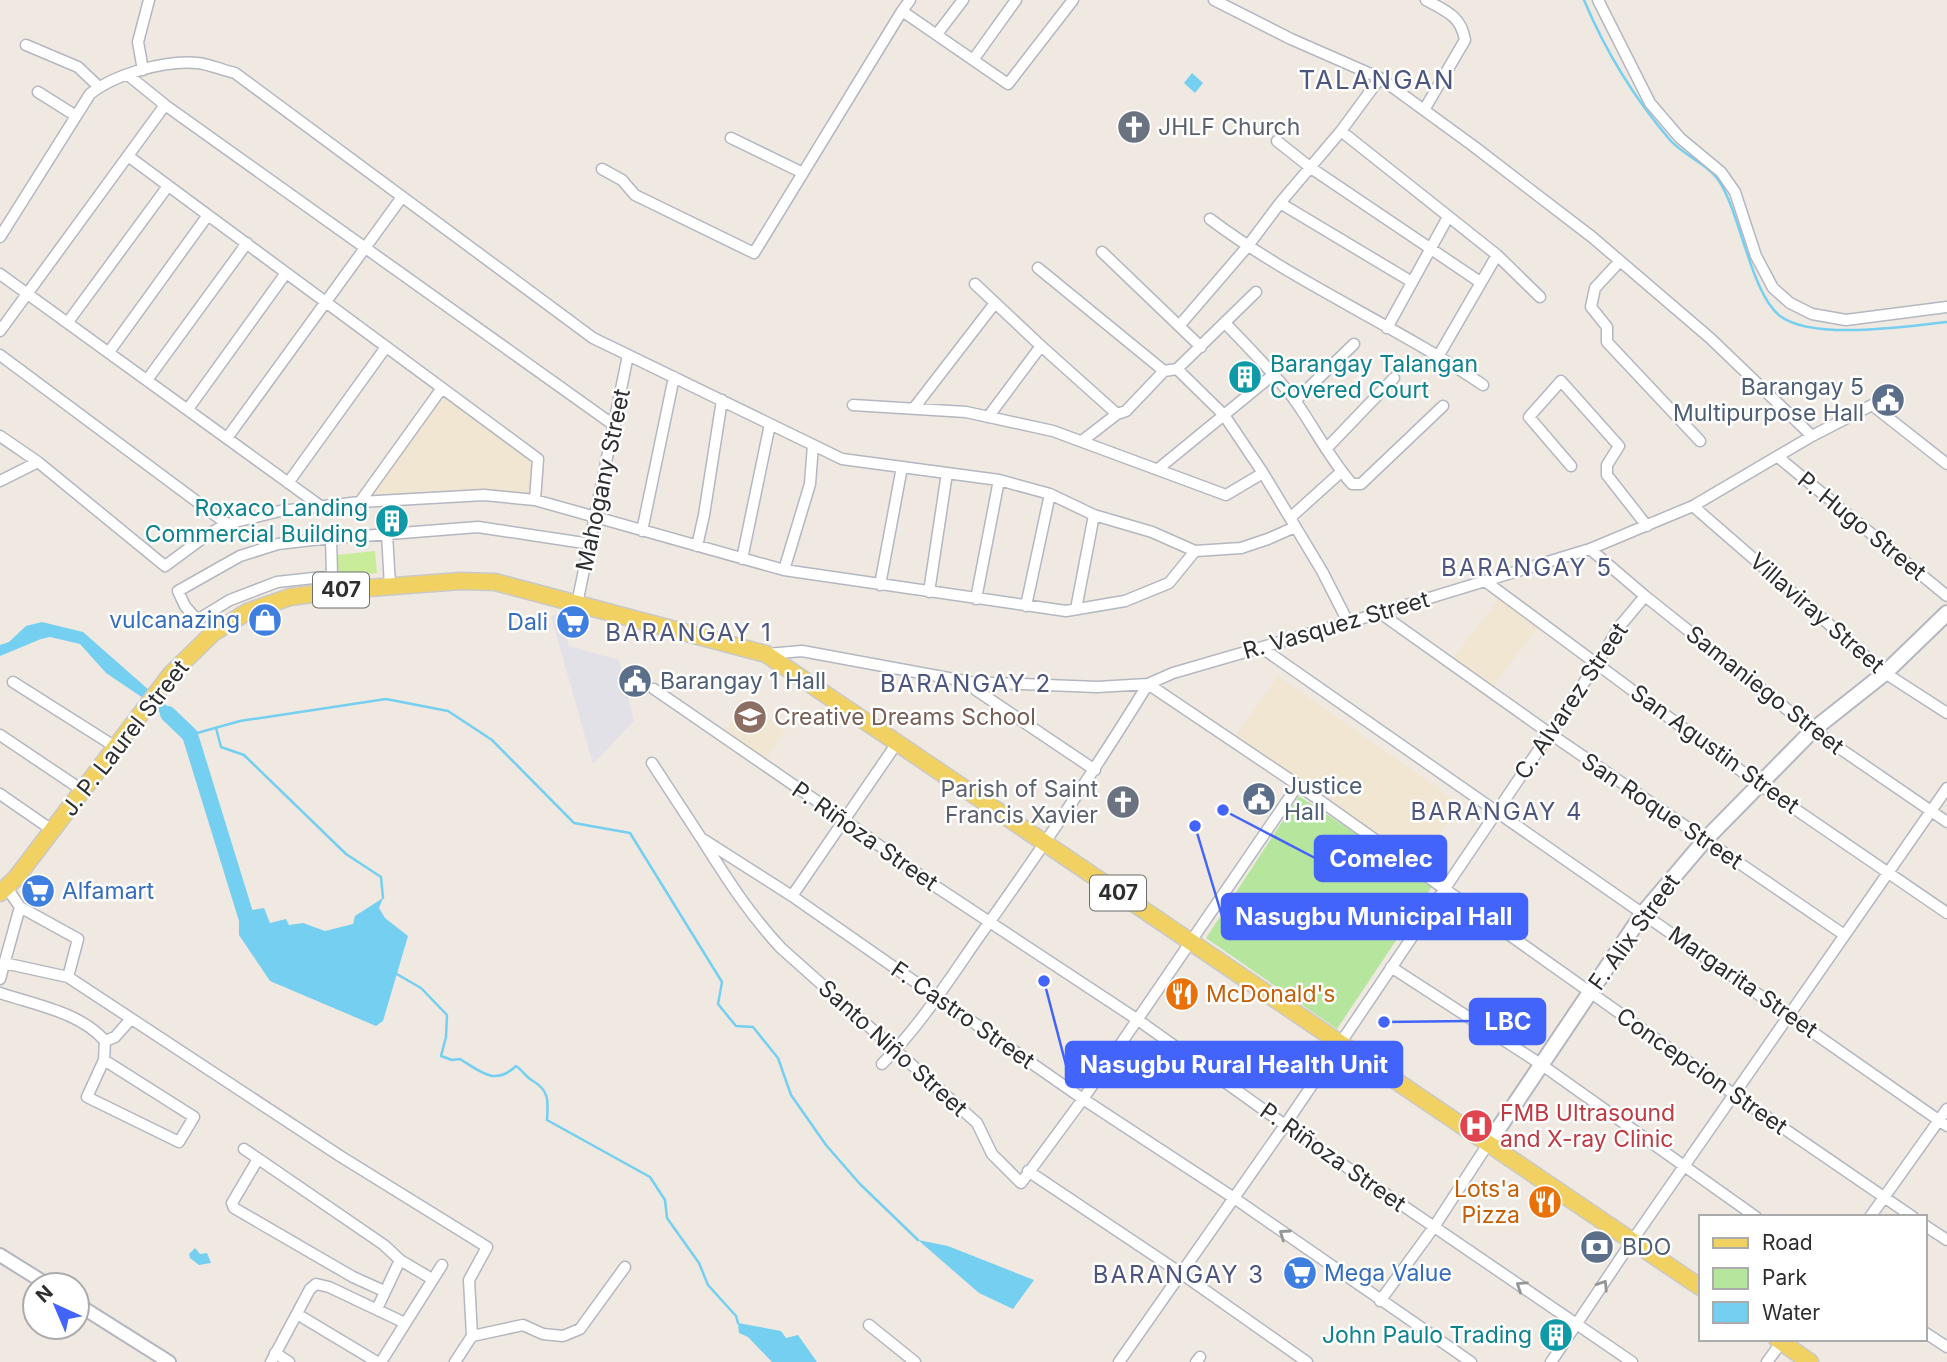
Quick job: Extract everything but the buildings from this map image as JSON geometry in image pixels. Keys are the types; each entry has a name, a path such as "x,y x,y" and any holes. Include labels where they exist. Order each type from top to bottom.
{"main road":[{"name":"J. P. Laurel Street","path":"3,891 158,690 213,633 247,612 290,597 390,586 481,580 495,582 766,654 1699,1286"},
{"name":"F. Alix Street","path":"1488,1144 1644,912 1705,840 1813,730 1885,673 1947,613"},
{"path":"1781,1341 1810,1362"}],"street":[{"path":"144,69 138,42 149,0"},
{"path":"602,169 622,180 635,195 754,253 910,0"},
{"path":"937,34 962,0"},
{"path":"974,60 1016,0"},
{"path":"902,11 1008,84 1073,0"},
{"path":"1214,0 1291,39 1380,78 1424,110 1592,236 1710,338 1812,436"},
{"path":"1424,110 1465,40 1463,27 1451,14 1426,0"},
{"path":"1598,0 1650,103 1680,138 1721,172 1735,192 1756,256 1773,288 1790,303 1812,314 1846,320 1947,307"},
{"path":"26,45 78,67 99,87"},
{"path":"0,237 90,94 99,87 144,69 198,63 235,73 593,338 842,459 999,480 1050,494 1094,515 1152,532 1195,551 1241,548 1268,539 1293,523 1341,472"},
{"path":"128,75 165,105 615,426"},
{"path":"1180,326 1247,247 1280,202 1342,131 1380,78"},
{"path":"38,92 76,116"},
{"path":"0,331 165,105"},
{"path":"1342,131 1497,255 1540,297"},
{"path":"731,138 803,173"},
{"path":"1276,141 1311,168 1480,282"},
{"path":"128,156 538,459 535,500"},
{"path":"68,322 168,186"},
{"path":"227,438 402,197"},
{"path":"1280,202 1412,282"},
{"path":"109,352 208,215"},
{"path":"1387,328 1448,217"},
{"path":"1210,219 1247,247 1439,355 1483,385"},
{"path":"147,380 247,243"},
{"path":"1102,252 1201,347"},
{"path":"1439,355 1497,255"},
{"path":"1620,261 1595,288 1591,307 1607,327 1607,342 1700,441"},
{"path":"1038,268 1164,372"},
{"path":"188,410 286,273"},
{"path":"0,274 319,505"},
{"path":"975,284 1117,414"},
{"path":"1082,441 1117,414 1126,411 1164,372 1177,369 1256,292"},
{"path":"914,408 995,303"},
{"path":"1226,323 1274,374 1352,484 1361,484 1443,407"},
{"path":"1295,401 1354,344"},
{"path":"988,417 1041,346"},
{"path":"288,483 386,347"},
{"path":"0,355 228,524"},
{"name":"Mahogany Street","path":"577,604 628,355"},
{"path":"1177,369 1224,415 1263,473 1322,571 1348,622"},
{"path":"1158,469 1274,374"},
{"path":"642,531 674,377"},
{"path":"1326,449 1394,378"},
{"path":"1571,466 1529,417 1561,381 1619,446 1607,465 1607,475 1647,526"},
{"path":"360,502 442,388"},
{"path":"697,546 722,400"},
{"path":"853,405 966,412 1053,431 1226,495 1263,473"},
{"name":"R. Vasquez Street","path":"766,654 802,652 970,682 1097,687 1148,684 1172,673 1590,549 1693,506 1812,436 1872,405 1947,464"},
{"path":"742,558 770,424"},
{"path":"0,436 38,462 165,566 207,535 228,524 280,511 319,505 484,495 535,500 784,570 1066,611 1125,601 1169,583 1195,551"},
{"path":"784,570 810,484 813,444"},
{"name":"P. Hugo Street","path":"1778,457 1947,596"},
{"path":"0,481 38,462"},
{"path":"880,585 902,467"},
{"path":"929,592 947,473"},
{"path":"976,599 999,480"},
{"path":"1026,606 1050,494"},
{"name":"Villaviray Street","path":"1693,506 1885,673 1947,713"},
{"path":"1076,610 1094,515"},
{"path":"331,538 332,576 277,582 230,600 197,620 185,606 178,591 207,572 240,556 278,544 331,538 478,527 584,543"},
{"path":"387,534 390,586"},
{"name":"Samaniego Street","path":"1590,549 1813,730 1947,822"},
{"name":"San Agustin Street","path":"1485,581 1760,785 1947,913"},
{"name":"C. Alvarez Street","path":"1119,1362 1286,1125 1598,663 1620,626 1645,596"},
{"name":"San Roque Street","path":"1380,613 1549,733 1843,934"},
{"name":"Margarita Street","path":"1262,648 1943,1123"},
{"path":"13,682 114,746"},
{"path":"970,682 976,690 1095,770"},
{"path":"882,1064 936,998 990,922 1095,770 1148,684"},
{"name":"Concepcion Street","path":"1148,684 1298,785 1735,1095 1910,1215"},
{"name":"P. Riñoza Street","path":"654,689 843,819 932,884 1138,1020 1632,1362"},
{"path":"0,735 82,790"},
{"path":"792,896 897,743"},
{"name":"F. Castro Street","path":"652,763 701,838 792,896 1083,1099 1234,1198 1471,1362"},
{"path":"1028,1171 1083,1099 1298,785"},
{"path":"1551,1362 1843,934 1947,788"},
{"path":"0,794 52,830"},
{"name":"Santo Niño Street","path":"701,838 742,903 781,948 977,1124 992,1154 1021,1182 1028,1171 1307,1362"},
{"path":"3,891 20,907 78,939 68,977"},
{"path":"0,979 20,907"},
{"path":"4,963 68,977 340,1156 486,1247 470,1280 472,1336 455,1362"},
{"path":"1391,967 1542,1065 1753,1215"},
{"path":"0,993 74,1018 97,1031 105,1041 104,1060 87,1097 179,1142 194,1116 104,1060"},
{"path":"105,1041 115,1037 130,1020"},
{"path":"1871,1215 1943,1123 1947,1109"},
{"name":"F. Alix Street","path":"1380,1301 1434,1227 1488,1144"},
{"path":"244,1149 384,1245 400,1260 432,1279"},
{"path":"258,1159 232,1203 234,1208 384,1292"},
{"path":"1926,1226 1947,1240"},
{"path":"0,1255 26,1271"},
{"path":"377,1309 400,1260"},
{"path":"297,1314 379,1362 442,1265"},
{"path":"472,1336 523,1325 542,1334 563,1336 580,1329 625,1266"},
{"path":"289,1362 273,1358 310,1289 316,1284 329,1287 405,1323"},
{"path":"91,1313 169,1362"},
{"path":"869,1325 915,1362"},
{"path":"1926,1333 1947,1347"},
{"path":"1767,1362 1779,1341"}],"shaded area":[{"path":"444,394 536,459 533,498 368,499"},
{"path":"1499,599 1539,626 1492,687 1453,658"},
{"path":"558,614 569,646 619,660 634,721 593,764 551,616"},
{"path":"1278,676 1460,804 1420,863 1234,738"},
{"name":"Creative Dreams School","path":"745,702 785,732 763,762 723,733"}],"green space":[{"path":"375,551 377,573 339,577 337,555"},
{"path":"1299,796 1433,885 1337,1029 1206,938"}],"water":[{"path":"1192,73 1203,83 1195,93 1184,83"},
{"path":"42,622 83,632 183,720 183,733 143,698 106,673 80,644 50,637 0,656 0,645 9,642 26,626"},
{"path":"383,898 379,908 385,918 408,936 383,1021 376,1026 270,981 239,935 239,921 252,910 264,908 270,923 286,919 289,925 303,923 325,931 353,924 355,916"},
{"path":"918,1240 948,1246 1034,1280 1013,1309 979,1293"},
{"path":"195,1248 200,1254 207,1253 211,1263 199,1265 190,1258 189,1254"},
{"path":"738,1323 781,1331 786,1338 798,1335 817,1362 772,1362 748,1337 739,1333"}],"waterway":[{"path":"1584,0 1611,55 1645,108 1675,145 1709,170 1719,181 1761,290 1780,316 1795,324 1837,330 1947,322"},
{"path":"190,735 240,721 386,699 448,711 492,740 574,823 630,833 722,982 718,1004 736,1026 753,1027 778,1058 791,1095 826,1145 860,1184 918,1240"},
{"path":"168,714 190,735 252,936"},
{"path":"216,728 221,747 244,755 346,854 381,877 383,898"},
{"path":"395,973 421,988 447,1015 446,1037 441,1056 452,1060 460,1059 481,1072 495,1076 516,1066 545,1093 547,1120 650,1177 665,1200 667,1218 699,1263 708,1285 736,1316 738,1323"}],"place":[{"name":"JHLF Church","path":"1134,127"},
{"name":"Barangay Talangan Covered Court","path":"1245,377"},
{"name":"Barangay 5 Multipurpose Hall","path":"1888,400"},
{"name":"Roxaco Landing Commercial Building","path":"392,521"},
{"name":"vulcanazing","path":"265,620"},
{"name":"Dali","path":"573,622"},
{"name":"Barangay 1 Hall","path":"635,681"},
{"name":"Creative Dreams School","path":"750,717"},
{"name":"Justice Hall","path":"1259,799"},
{"name":"Parish of Saint Francis Xavier","path":"1123,802"},
{"name":"Comelec","path":"1223,810"},
{"name":"Nasugbu Municipal Hall","path":"1195,826"},
{"name":"Alfamart","path":"38,891"},
{"name":"Nasugbu Rural Health Unit","path":"1044,981"},
{"name":"McDonald's","path":"1182,994"},
{"name":"LBC","path":"1384,1022"},
{"name":"FMB Ultrasound and X-ray Clinic","path":"1476,1126"},
{"name":"Lots'a Pizza","path":"1545,1202"},
{"name":"BDO","path":"1597,1247"},
{"name":"Mega Value","path":"1300,1273"},
{"name":"John Paulo Trading","path":"1556,1335"}],"district":[{"name":"TALANGAN","path":"1377,80"},
{"name":"BARANGAY 5","path":"1527,568"},
{"name":"BARANGAY 1","path":"689,633"},
{"name":"BARANGAY 2","path":"966,684"},
{"name":"BARANGAY 4","path":"1497,812"},
{"name":"BARANGAY 3","path":"1179,1275"}]}
